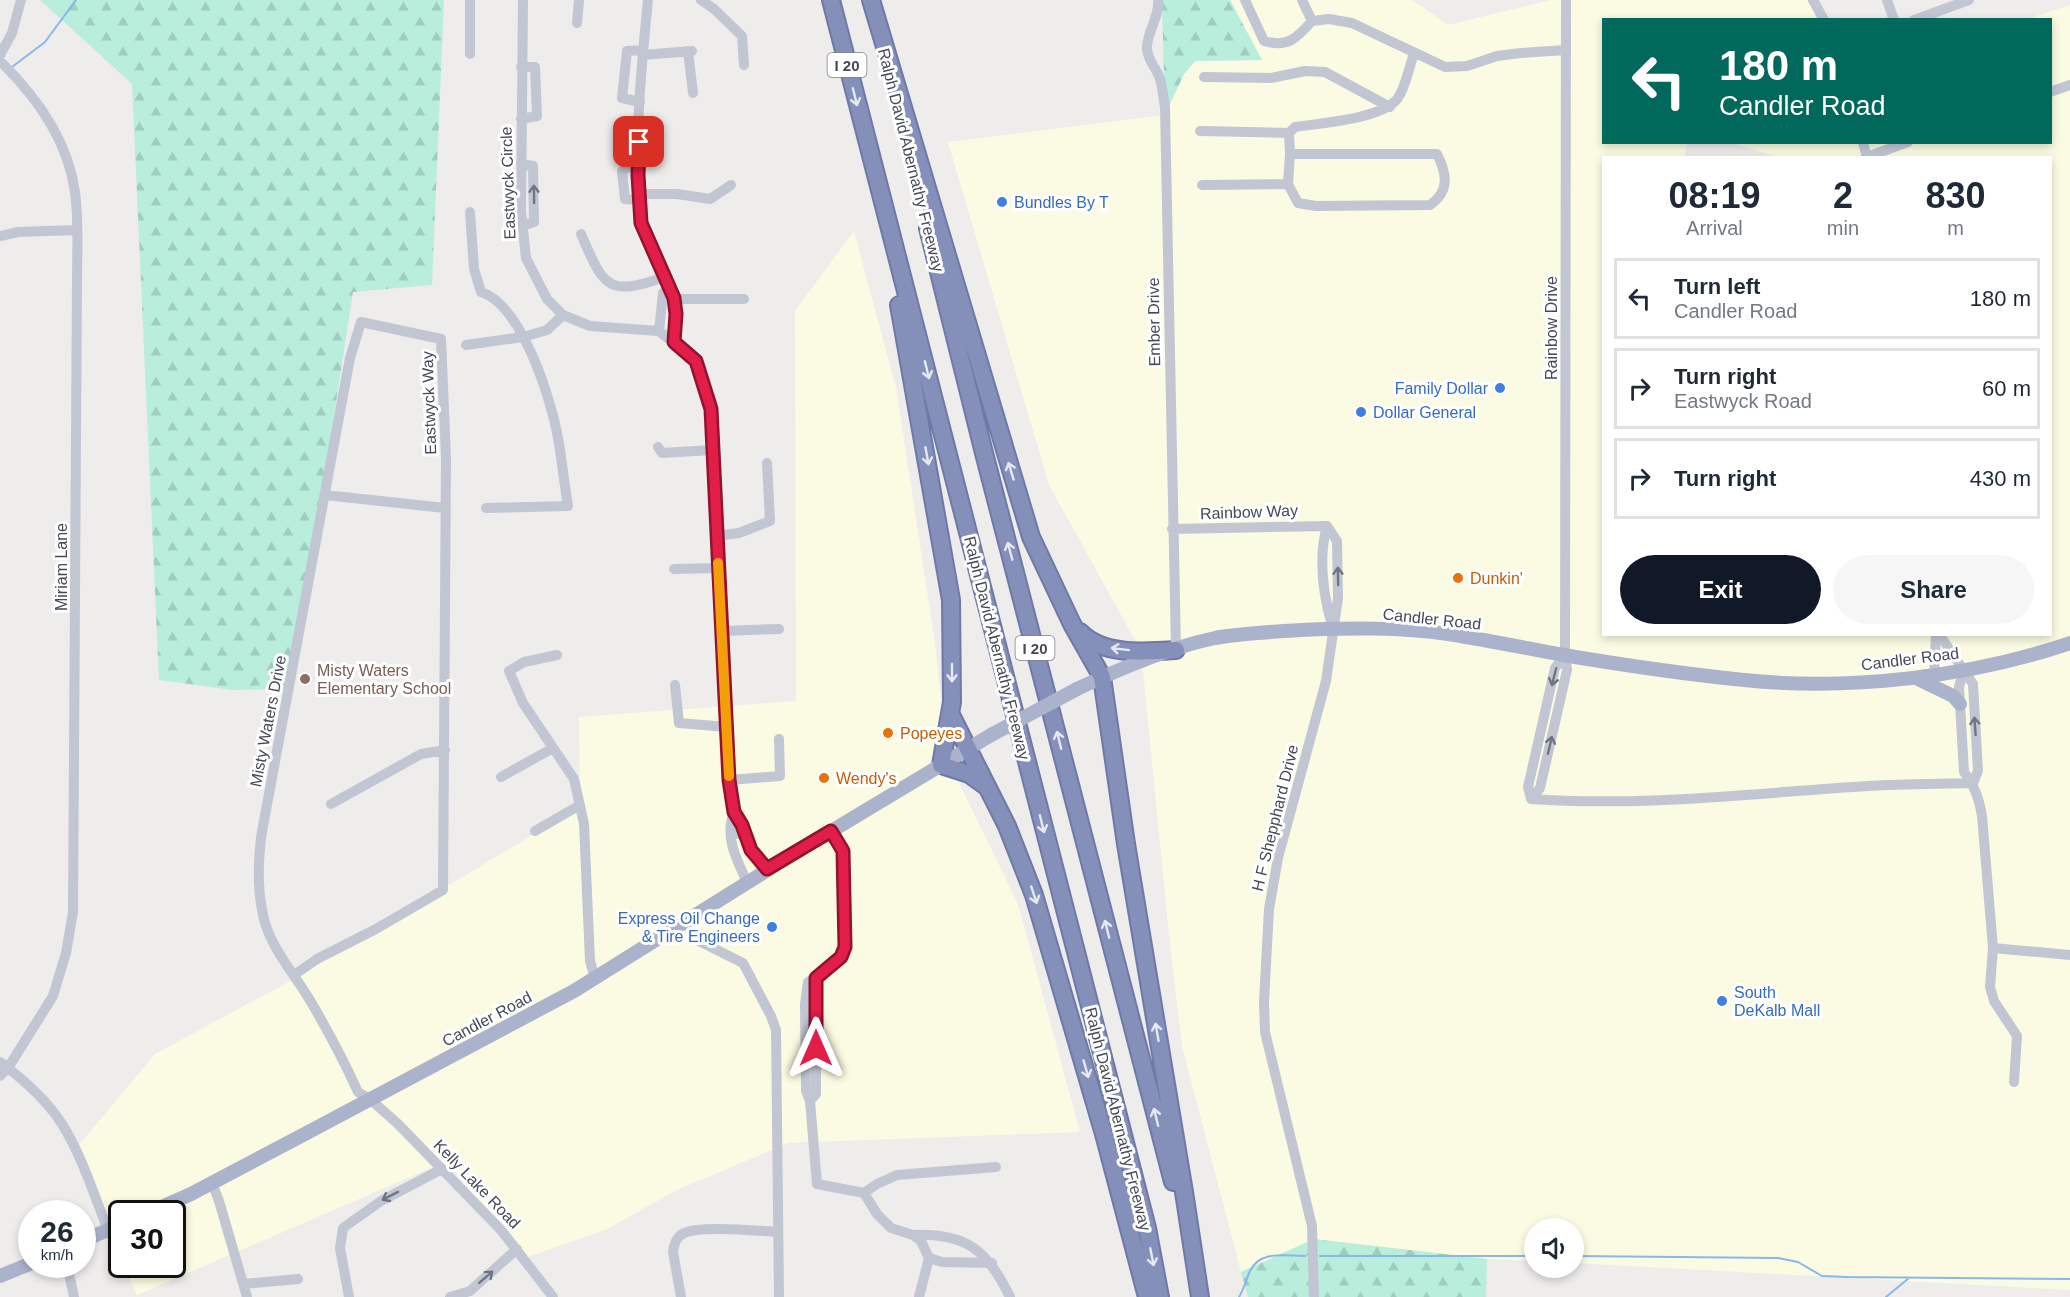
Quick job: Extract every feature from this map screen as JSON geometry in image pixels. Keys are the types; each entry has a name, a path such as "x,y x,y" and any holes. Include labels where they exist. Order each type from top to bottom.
{"highway":[{"name":"Ralph David Abernathy Freeway","path":"831,0 1147,1228 1160,1297"},
{"name":"Ralph David Abernathy Freeway","path":"871,0 981,441 1169,1166 1199,1297"},
{"path":"871,0 1031,537 1072,624 1102,677 1125,841 1199,1297"},
{"path":"864,131 909,353 951,600 951,715 940,765 969,774 987,787"},
{"path":"1072,624 1085,638 1097,645 1147,652 1176,650"},
{"path":"951,715 1007,826 1034,895 1104,1134 1147,1297"}],"main road":[{"name":"Candler Road","path":"176,1200 371,1100 595,978 767,869 991,735 1102,677 1215,638 1333,629 1402,629 1441,633 1565,655 1746,680 1809,683 1914,678 2017,660 2070,644"},
{"path":"1914,678 1953,696 1960,704"},
{"path":"96,1235 108,1230"},
{"path":"0,1276 18,1269"}],"street":[{"path":"0,55 12,33 21,0"},
{"path":"470,0 470,54"},
{"path":"518,0 523,0"},
{"name":"Eastwyck Circle","path":"523,0 521,164 533,166 534,222 522,226 526,258 547,299 563,315 590,326 659,331"},
{"path":"576,22 579,0"},
{"path":"648,0 640,102 639,197 641,223 676,314 674,342"},
{"path":"701,0 714,9 742,36 744,65"},
{"name":"Ember Drive","path":"1158,0 1158,12 1147,47 1149,59 1160,79 1165,107 1176,650"},
{"path":"1245,0 1264,41 1277,45 1297,38 1312,21 1329,19 1352,23 1414,54 1445,66 1467,66 1497,56 1566,50"},
{"path":"1302,0 1312,21"},
{"name":"Rainbow Drive","path":"1566,0 1565,655 1567,670 1540,788 1531,799 1591,802 1868,786 1973,783"},
{"path":"1813,0 1823,18"},
{"path":"1887,0 1893,18"},
{"path":"1920,18 1969,0"},
{"path":"640,102 622,98 627,51 690,51 693,93"},
{"path":"1290,153 1437,154 1443,168 1445,185 1440,198 1430,205 1316,206 1298,203 1288,184 1289,133 1294,127 1360,116 1390,107 1399,96 1414,54"},
{"name":"Miriam Lane","path":"0,62 38,103 58,140 75,191 76,231 73,912 66,952 53,996 3,1069"},
{"path":"521,67 535,67 537,116 521,119"},
{"path":"1204,77 1271,78 1305,71 1324,72 1390,107"},
{"path":"2052,91 2070,85"},
{"path":"1200,131 1289,133"},
{"path":"1870,156 1903,144"},
{"path":"638,162 622,171 625,199 677,194 710,199 730,185"},
{"path":"1202,185 1288,184"},
{"path":"470,212 474,269 481,292 488,294 503,308 523,337 542,378 555,427 568,506 486,508"},
{"path":"0,236 39,230 76,231"},
{"path":"581,234 597,270 607,282 626,287 664,278"},
{"path":"668,298 744,299"},
{"path":"668,298 659,331 696,361 711,409 729,780 734,812 729,828 767,869"},
{"path":"466,345 523,337 547,330 563,315"},
{"name":"Misty Waters Drive","path":"362,322 350,358 261,837 258,871 260,900 266,925 280,954 310,1001 358,1092 371,1100"},
{"name":"Eastwyck Way","path":"294,975 317,958 376,929 443,890 446,458 441,339 362,322"},
{"path":"658,447 662,453 712,450"},
{"path":"716,536 739,533 770,521 767,463"},
{"path":"325,495 445,508"},
{"name":"Rainbow Way","path":"1172,529 1327,526 1323,542 1324,597 1333,629"},
{"path":"674,569 718,568"},
{"path":"722,631 779,629"},
{"name":"H F Shepphard Drive","path":"1314,1297 1312,1226 1265,1032 1264,1002 1269,909 1278,858 1326,681 1333,629"},
{"path":"1934,674 1938,636"},
{"path":"1939,636 1973,684 1978,771 1973,783"},
{"path":"557,655 524,662 509,671 523,703 574,779 584,824 590,961 595,978"},
{"path":"1964,669 1959,687 1964,772 1973,783 1982,816 1993,948 1989,987 2017,1036 2014,1082"},
{"path":"675,685 679,723 727,727"},
{"path":"729,780 780,776 779,739"},
{"path":"501,777 553,748"},
{"path":"331,804 421,754 445,750"},
{"path":"535,831 580,805"},
{"path":"831,831 843,851 845,947 841,957 808,982 805,1004 806,1091 810,1101 817,1184 864,1193 897,1175 996,1167"},
{"path":"738,837 737,860 747,882"},
{"path":"685,921 699,941 743,963 776,1030 779,1297"},
{"path":"1993,948 2070,955"},
{"path":"3,1069 28,1084 62,1124 108,1230"},
{"name":"Kelly Lake Road","path":"371,1100 398,1124 501,1230 553,1297"},
{"path":"349,1297 340,1248 343,1228 381,1201 442,1169"},
{"path":"212,1183 247,1297"},
{"path":"864,1193 877,1214 891,1228 913,1234 948,1236 978,1250 992,1263 1010,1297"},
{"path":"681,1297 673,1252 679,1236 695,1229 778,1232"},
{"path":"913,1234 921,1241 928,1258 919,1297"},
{"path":"450,1297 471,1291 517,1249"},
{"path":"928,1258 942,1262 992,1263"},
{"path":"70,1278 74,1297"},
{"path":"244,1284 298,1280"}],"shaded area":[{"path":"1230,0 1412,0 1448,25 1551,0 1811,0 1824,18 1602,18 1602,144 1687,144 1684,156 1602,156 1602,636 2052,636 2052,156 1773,156 1737,144 2052,144 2052,18 2030,18 2070,5 2070,1290 1584,1264 1584,1218 1524,1218 1524,1261 1487,1259 1314,1239 1241,1272 1182,1046 1141,651 1049,485 948,142 1164,115 1184,74 1195,61 1261,60"},
{"path":"854,231 896,388 935,643 948,760 1018,904 1080,1132 788,1143 677,1190 605,1230 522,1259 447,1161 186,1274 186,1200 108,1200 108,1234 79,1145 155,1054 294,979 580,806 579,717 796,701 795,311"},
{"path":"129,1278 176,1278 137,1295"}],"green space":[{"path":"40,0 444,0 432,285 353,292 323,487 288,689 233,690 159,680 132,84"},
{"path":"1162,0 1230,0 1262,60 1195,61 1184,74 1165,115"},
{"path":"1314,1239 1487,1259 1486,1297 1248,1297 1241,1272"}],"waterway":[{"path":"12,67 45,42 76,0"},
{"path":"1239,1297 1250,1271 1260,1260 1281,1255 1305,1256"},
{"path":"1320,1256 1524,1256"},
{"path":"1584,1256 1778,1258 1798,1262 1822,1276 2070,1279"},
{"path":"1886,1297 1909,1278"}],"slow traffic":[{"path":"718,563 729,776"}],"place":[{"name":"Bundles By T","path":"1002,202"},
{"name":"Family Dollar","path":"1500,388"},
{"name":"Dollar General","path":"1361,412"},
{"name":"Dunkin'","path":"1458,578"},
{"name":"Misty Waters Elementary School","path":"305,679"},
{"name":"Popeyes","path":"888,733"},
{"name":"Wendy's","path":"824,778"},
{"name":"Express Oil Change & Tire Engineers","path":"772,927"},
{"name":"South DeKalb Mall","path":"1722,1001"}],"route":[{"path":"639,142 638,175 641,223 674,298 676,314 674,342 696,361 711,409 729,780 734,812 742,825 751,850 767,869 831,831 843,851 845,947 841,957 816,978 816,1048"}]}
